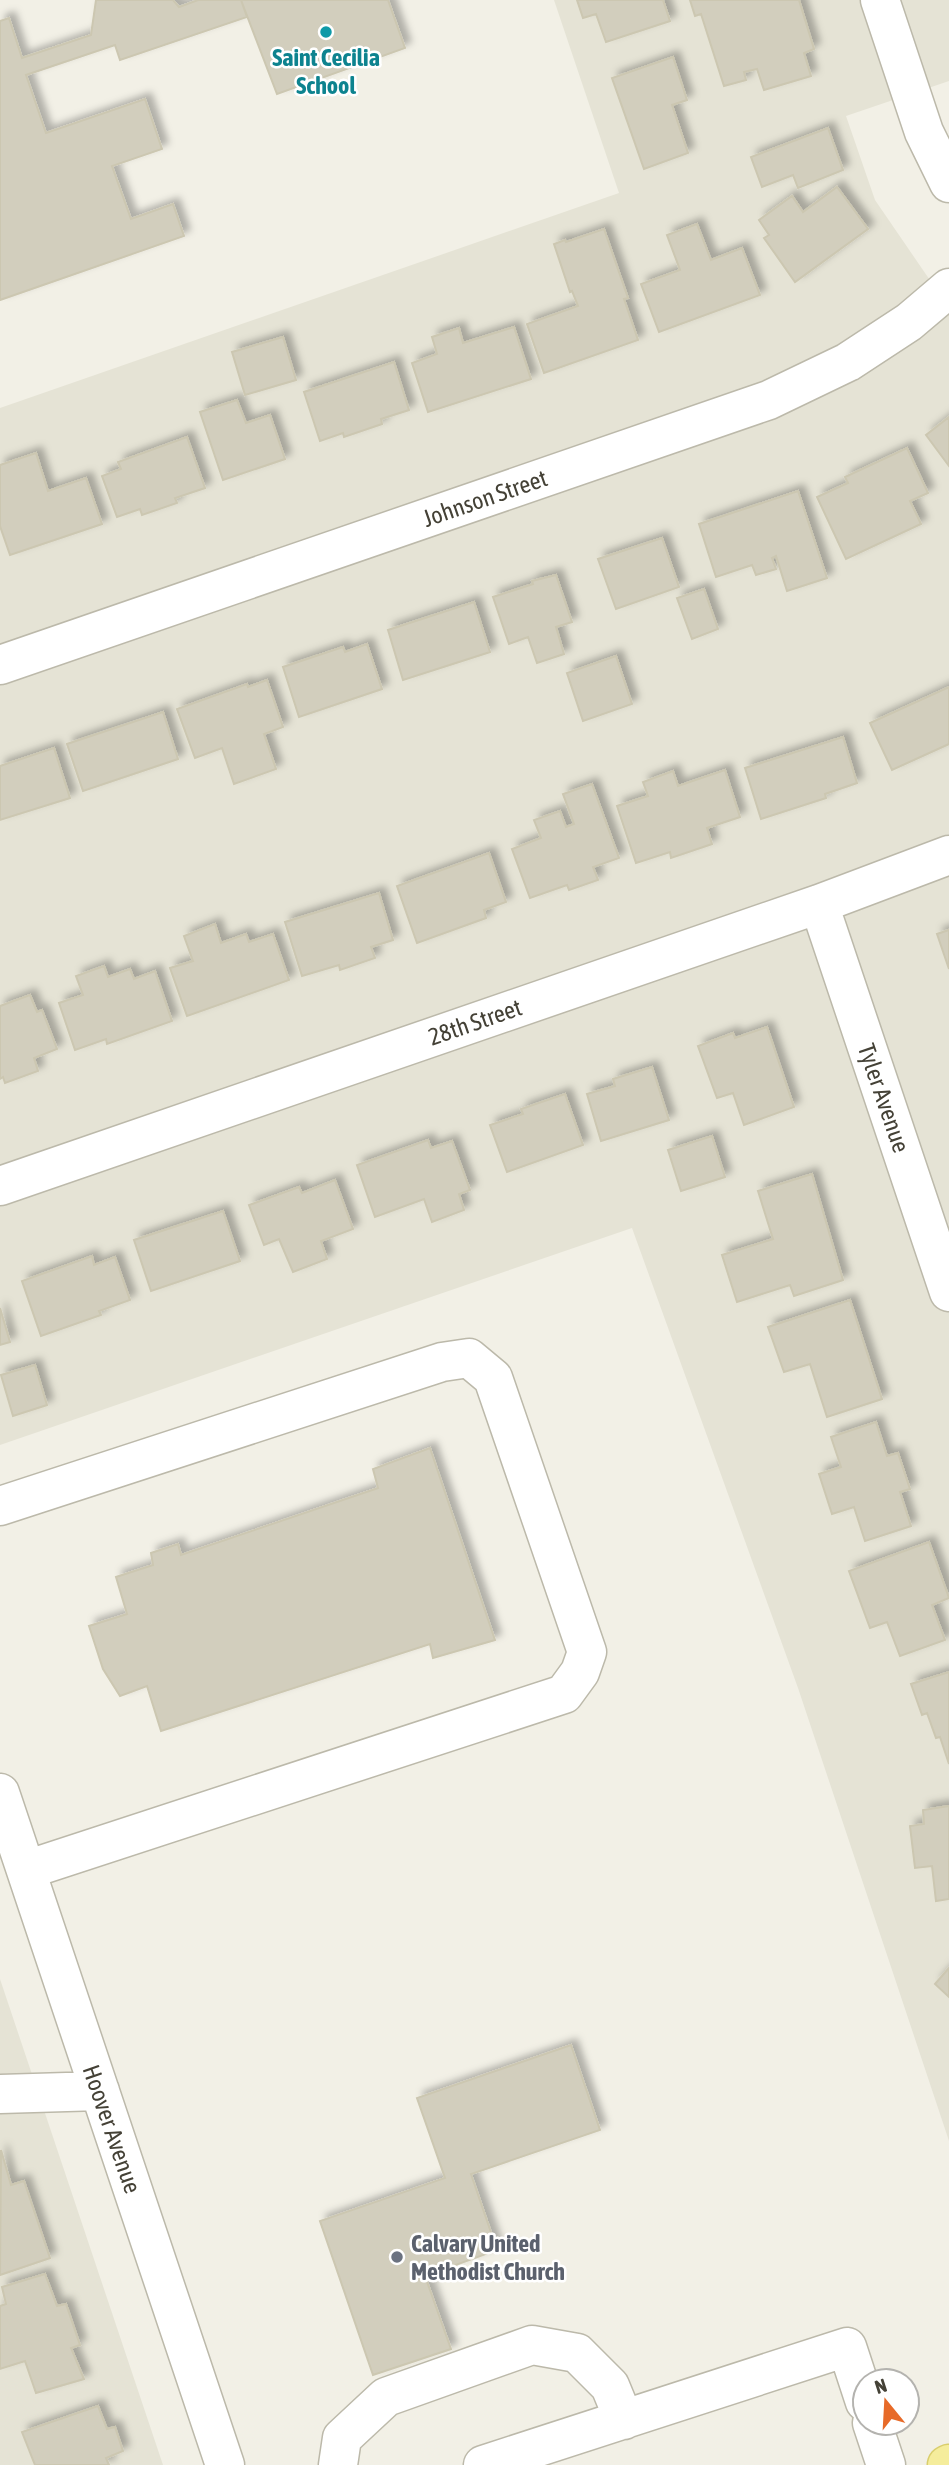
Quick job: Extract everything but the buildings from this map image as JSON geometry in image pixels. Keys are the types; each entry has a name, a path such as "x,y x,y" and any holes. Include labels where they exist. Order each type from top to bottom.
{"street":[{"path":"880,0 924,132 949,183"},
{"name":"Johnson Street","path":"0,665 769,400 848,362 909,322 949,288"},
{"name":"28th Street","path":"0,1186 819,904 949,855"},
{"name":"Tyler Avenue","path":"819,904 949,1292"},
{"path":"0,1506 442,1362 469,1358 493,1378 587,1652 580,1672 564,1694 26,1870"},
{"name":"Hoover Avenue","path":"0,1793 225,2465"},
{"path":"0,2094 100,2091"},
{"path":"338,2465 342,2438 386,2397 532,2345 577,2353 610,2386 624,2420"},
{"path":"484,2465 846,2347 853,2367"},
{"path":"877,2437 886,2465"}],"shaded area":[{"path":"554,0 949,0 949,81 846,116 875,200 949,308 949,2141 798,1688 632,1228 0,1445 0,408 619,193"},
{"path":"0,1979 163,2465 0,2465"}],"place":[{"name":"Saint Cecilia School","path":"326,32"},
{"name":"Calvary United Methodist Church","path":"397,2257"}]}
